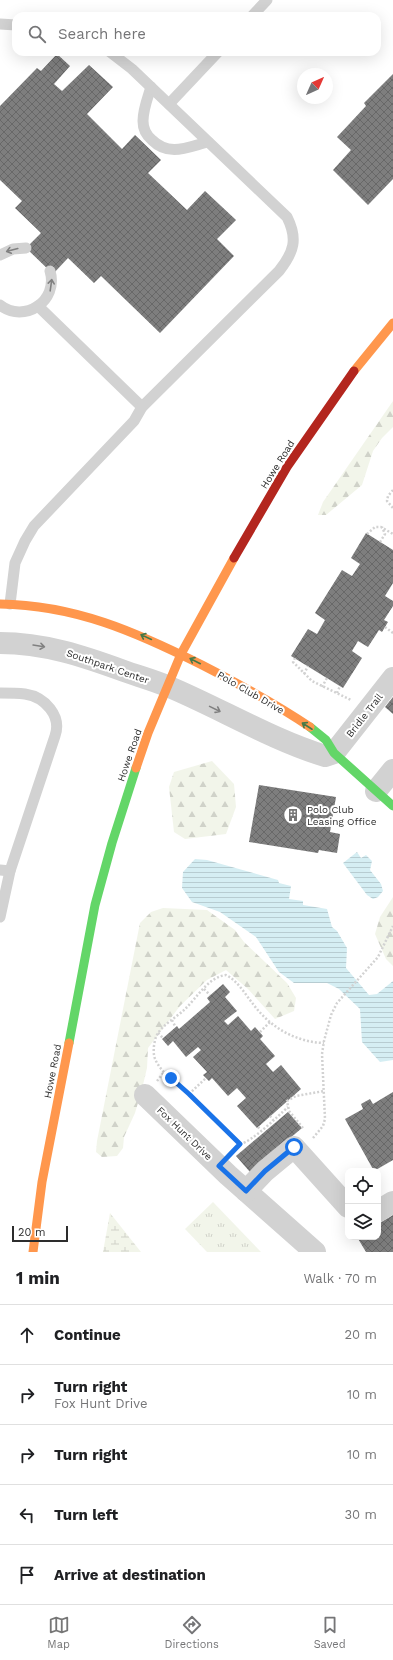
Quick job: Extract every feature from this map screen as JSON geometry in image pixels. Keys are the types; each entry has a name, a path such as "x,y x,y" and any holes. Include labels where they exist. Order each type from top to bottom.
{"street":[{"name":"Howe Road","path":"33,1252 42,1182 95,905 112,843 148,733 181,654 232,560 287,467 346,381 393,323"},
{"path":"5,604 57,609 95,619 135,632 181,654"},
{"name":"Southpark Center","path":"0,643 28,645 68,652 167,686"},
{"name":"Polo Club Drive","path":"181,654 260,695 321,735 330,744 334,753 393,806"},
{"name":"Bridle Trail","path":"334,753 393,678"},
{"path":"167,686 296,746 326,756 334,753"},
{"path":"376,791 393,770"},
{"name":"Fox Hunt Drive","path":"145,1095 246,1191 315,1252"},
{"path":"246,1191 265,1171 294,1147 346,1204"},
{"path":"381,1209 393,1202"}],"lane":[{"path":"256,12 267,0"},
{"path":"0,24 12,25"},
{"path":"5,604 15,563 34,526 134,421 142,407 279,270 292,250 293,234 287,218 132,69 115,56"},
{"path":"169,104 214,56"},
{"path":"151,87 143,120 146,133 154,142 165,149 172,150 179,150 208,142"},
{"path":"0,255 13,249 26,248"},
{"path":"0,305 8,310 20,312 38,306 43,302 49,293 52,282 50,271"},
{"path":"38,306 142,407"},
{"path":"0,693 26,694 37,698 44,702 53,712 57,724 56,733 5,871 0,917"}],"path":[{"path":"393,490 387,498 388,503 393,508"},
{"path":"367,534 375,527 382,527 393,534"},
{"path":"380,542 385,534 382,527"},
{"path":"385,627 393,632"},
{"path":"295,658 293,662 304,674 322,686 354,702"},
{"path":"304,674 308,666"},
{"path":"322,686 327,678"},
{"path":"337,693 340,686"},
{"path":"312,1138 323,1126 324,1091 322,1054 331,1015 337,1003 378,956 393,926"},
{"path":"240,1144 189,1094 162,1071 155,1059 154,1048 158,1033 184,1010 204,988 220,976 226,975 231,977 270,1022 296,1038 307,1042 324,1043"},
{"path":"204,988 210,995"},
{"path":"172,1020 175,1026"},
{"path":"260,1032 270,1022"},
{"path":"158,1033 163,1038"},
{"path":"189,1094 206,1078"},
{"path":"317,1144 289,1111 287,1101 296,1096 324,1091"},
{"path":"219,1166 240,1144 244,1143 261,1130 288,1107"},
{"path":"270,1116 273,1120"},
{"path":"258,1127 261,1130"}],"green space":[{"path":"393,401 393,427 382,438 373,451 362,485 326,515 318,515 323,502"},
{"path":"212,761 234,784 236,807 226,834 185,839 174,832 169,787 174,772"},
{"path":"393,897 393,966 386,959 375,934 380,917"},
{"path":"163,908 207,910 235,930 244,942 287,983 296,998 294,1011 275,1019 248,989 226,970 207,980 180,1006 148,1048 147,1068 142,1089 135,1113 124,1137 123,1148 117,1156 102,1157 96,1152 97,1141 140,923 151,912"},
{"path":"213,1202 261,1252 207,1252 185,1229"},
{"path":"110,1213 141,1252 103,1252"}],"water":[{"path":"357,852 361,858 366,855 372,861 370,870 381,884 383,891 378,897 373,899 367,895 343,863"},
{"path":"195,859 207,860 278,880 279,883 291,886 289,899 303,901 303,905 327,909 332,927 337,931 347,948 346,968 369,995 377,994 393,981 393,1060 380,1062 362,1042 360,1009 339,989 327,983 294,983 279,972 256,937 220,912 192,902 182,888 183,872"}],"building":[{"path":"55,56 59,56 70,66 54,84 62,91 89,65 113,87 87,114 122,149 135,135 161,160 148,173 187,210 205,191 236,220 217,239 234,256 160,333 101,276 94,283 68,258 53,274 26,248 41,233 15,208 22,201 0,180 0,106 37,68 41,71"},
{"path":"393,74 393,179 368,205 333,170 351,150 337,137 366,106 364,103"},
{"path":"366,533 393,550 393,583 385,596 393,601 393,606 384,620 388,622 382,632 379,630 368,647 358,641 352,651 362,658 343,688 291,656 308,629 317,634 325,620 315,613 342,570 352,576 360,564 351,558"},
{"path":"393,697 393,714 385,707"},
{"name":"Polo Club Leasing Office","path":"259,785 336,797 330,832 340,834 337,853 319,850 318,853 249,842"},
{"path":"223,984 230,992 225,997 237,1011 224,1021 228,1025 238,1016 251,1031 255,1027 263,1036 260,1039 275,1056 266,1064 273,1072 281,1065 301,1089 257,1128 237,1106 246,1098 237,1088 228,1096 212,1078 209,1081 203,1075 207,1072 193,1057 201,1050 198,1047 186,1057 173,1041 168,1046 162,1039 177,1026 179,1029 210,1002 207,998"},
{"path":"393,1092 393,1160 379,1168 372,1168 345,1119 363,1109 361,1104 370,1099 373,1104"},
{"path":"288,1112 302,1128 250,1172 236,1156"},
{"path":"393,1215 393,1252 366,1252 359,1240 381,1240 381,1222"}],"traffic: fast":[{"path":"310,727 326,740 334,753 393,806"},
{"path":"69,1043 95,905 112,843 136,768"}],"traffic: slow":[{"path":"354,371 393,323"},
{"path":"136,768 148,733 181,654 234,558"},
{"path":"0,604 54,609 104,622 129,631 230,679 271,702 310,727"},
{"path":"33,1252 42,1182 69,1043"}],"traffic: jam":[{"path":"234,558 287,467 354,371"}],"place":[{"name":"Polo Club Leasing Office","path":"293,815"}],"route":[{"path":"171,1078 240,1144 219,1166 246,1191 265,1171 294,1147"}]}
